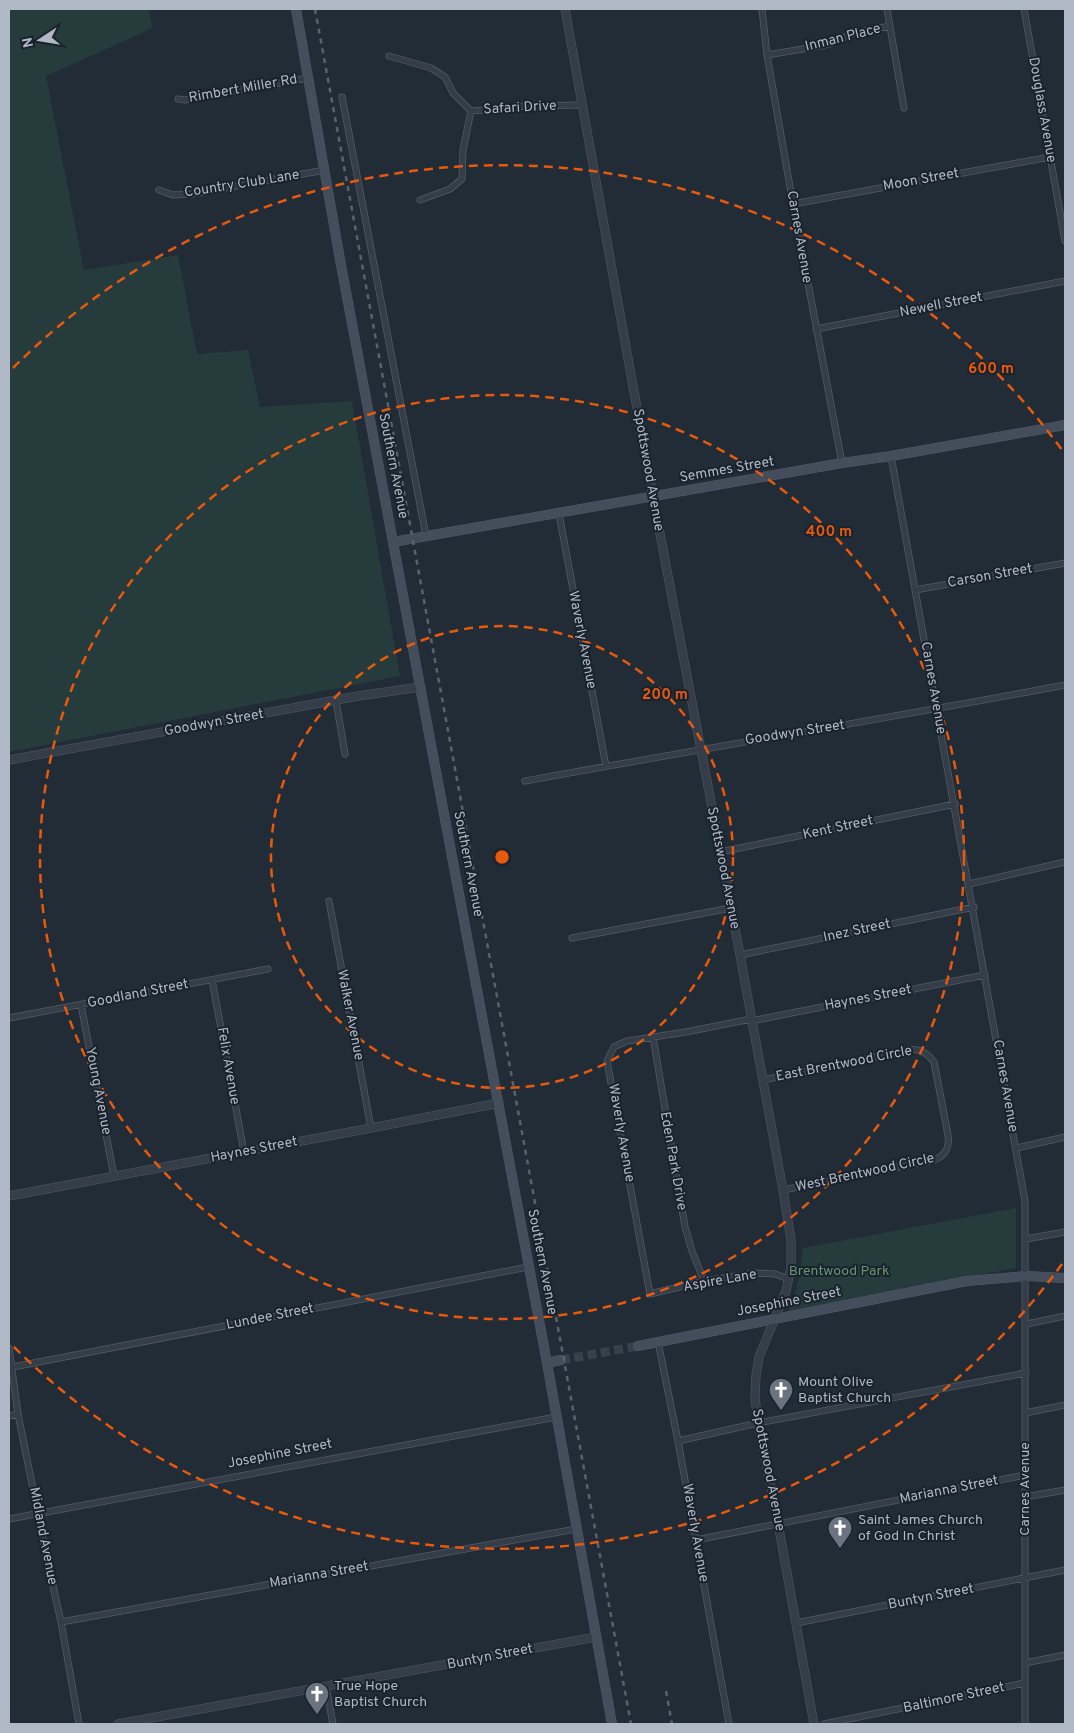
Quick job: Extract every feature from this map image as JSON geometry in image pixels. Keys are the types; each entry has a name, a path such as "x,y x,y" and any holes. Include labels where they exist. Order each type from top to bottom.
{"main road":[{"name":"Southern Avenue","path":"296,9 341,264 499,1103 612,1724"},
{"name":"Semmes Street","path":"393,542 1065,425"},
{"name":"Josephine Street","path":"638,1346 968,1281 1026,1276 1065,1278"},
{"path":"547,1363 561,1360"}],"street":[{"name":"Spottswood Avenue","path":"565,9 652,497 740,955 791,1240 791,1267 786,1291 759,1357 755,1397 758,1423 814,1724"},
{"name":"Carnes Avenue","path":"762,9 767,55 793,204 842,463"},
{"path":"887,9 904,108"},
{"name":"Douglass Avenue","path":"1024,9 1065,241"},
{"name":"Inman Place","path":"767,55 821,46 854,33 890,26"},
{"name":"Safari Drive","path":"389,56 431,68 445,77 453,93 471,111 526,106 582,105"},
{"name":"Rimbert Miller Rd","path":"178,99 185,100 308,78"},
{"name":"Southern Avenue","path":"342,97 426,536"},
{"path":"420,200 450,188 462,179 463,150 471,111"},
{"name":"Moon Street","path":"793,204 1050,157"},
{"name":"Country Club Lane","path":"159,190 173,195 192,194 325,170"},
{"name":"Newell Street","path":"816,329 1065,281"},
{"name":"Carnes Avenue","path":"891,456 1026,1201 1025,1724"},
{"name":"Waverly Avenue","path":"558,514 606,766"},
{"name":"Carson Street","path":"915,590 1065,563"},
{"name":"Goodwyn Street","path":"525,780 1065,685"},
{"name":"Goodwyn Street","path":"9,760 420,687"},
{"path":"336,701 345,754"},
{"name":"Kent Street","path":"720,852 955,804"},
{"path":"969,884 1065,862"},
{"name":"Walker Avenue","path":"329,901 371,1128"},
{"name":"Inez Street","path":"740,955 974,907"},
{"path":"572,938 731,908"},
{"name":"Goodland Street","path":"9,1018 268,969"},
{"name":"Haynes Street","path":"608,1060 614,1047 627,1041 751,1020 986,975"},
{"name":"Felix Avenue","path":"212,980 244,1152"},
{"name":"Young Avenue","path":"81,1005 114,1176"},
{"name":"Eden Park Drive","path":"653,1037 685,1227 704,1281"},
{"name":"East Brentwood Circle","path":"763,1080 909,1050 920,1050 925,1052 934,1062 936,1069 949,1141 946,1152"},
{"name":"Waverly Avenue","path":"608,1060 650,1294"},
{"name":"Haynes Street","path":"9,1196 499,1103"},
{"path":"1016,1148 1065,1137"},
{"name":"West Brentwood Circle","path":"783,1190 934,1160 946,1152"},
{"path":"1026,1239 1065,1232"},
{"name":"Lundee Street","path":"13,1367 528,1267"},
{"name":"Aspire Lane","path":"650,1294 704,1281 755,1273 775,1274 788,1280"},
{"path":"1026,1324 1065,1316"},
{"name":"Waverly Avenue","path":"658,1342 678,1441 729,1724"},
{"name":"Midland Avenue","path":"9,1348 18,1414 61,1622 78,1724"},
{"path":"678,1441 758,1423 1026,1373"},
{"path":"1025,1413 1065,1405"},
{"path":"9,1416 18,1414"},
{"name":"Josephine Street","path":"9,1519 556,1417"},
{"name":"Marianna Street","path":"696,1540 1025,1475"},
{"path":"1025,1498 1065,1490"},
{"name":"Marianna Street","path":"61,1622 576,1529"},
{"name":"Buntyn Street","path":"796,1623 1065,1570"},
{"name":"Buntyn Street","path":"118,1724 596,1637"},
{"path":"1026,1663 1065,1655"},
{"name":"Baltimore Street","path":"824,1724 1025,1683"},
{"path":"326,1687 333,1724"}],"green space":[{"path":"9,9 148,9 153,28 46,76 84,270 178,255 197,354 248,350 260,407 352,401 400,676 9,752"},
{"name":"Brentwood Park","path":"1016,1208 1016,1268 788,1311 797,1288 803,1248"}],"tunnel":[{"path":"561,1360 638,1346"}],"railway":[{"path":"315,9 631,1724"},
{"path":"666,1691 672,1724"}],"place":[{"name":"Mount Olive Baptist Church","path":"781,1411"},
{"name":"Saint James Church of God In Christ","path":"840,1549"},
{"name":"True Hope Baptist Church","path":"317,1715"}]}
